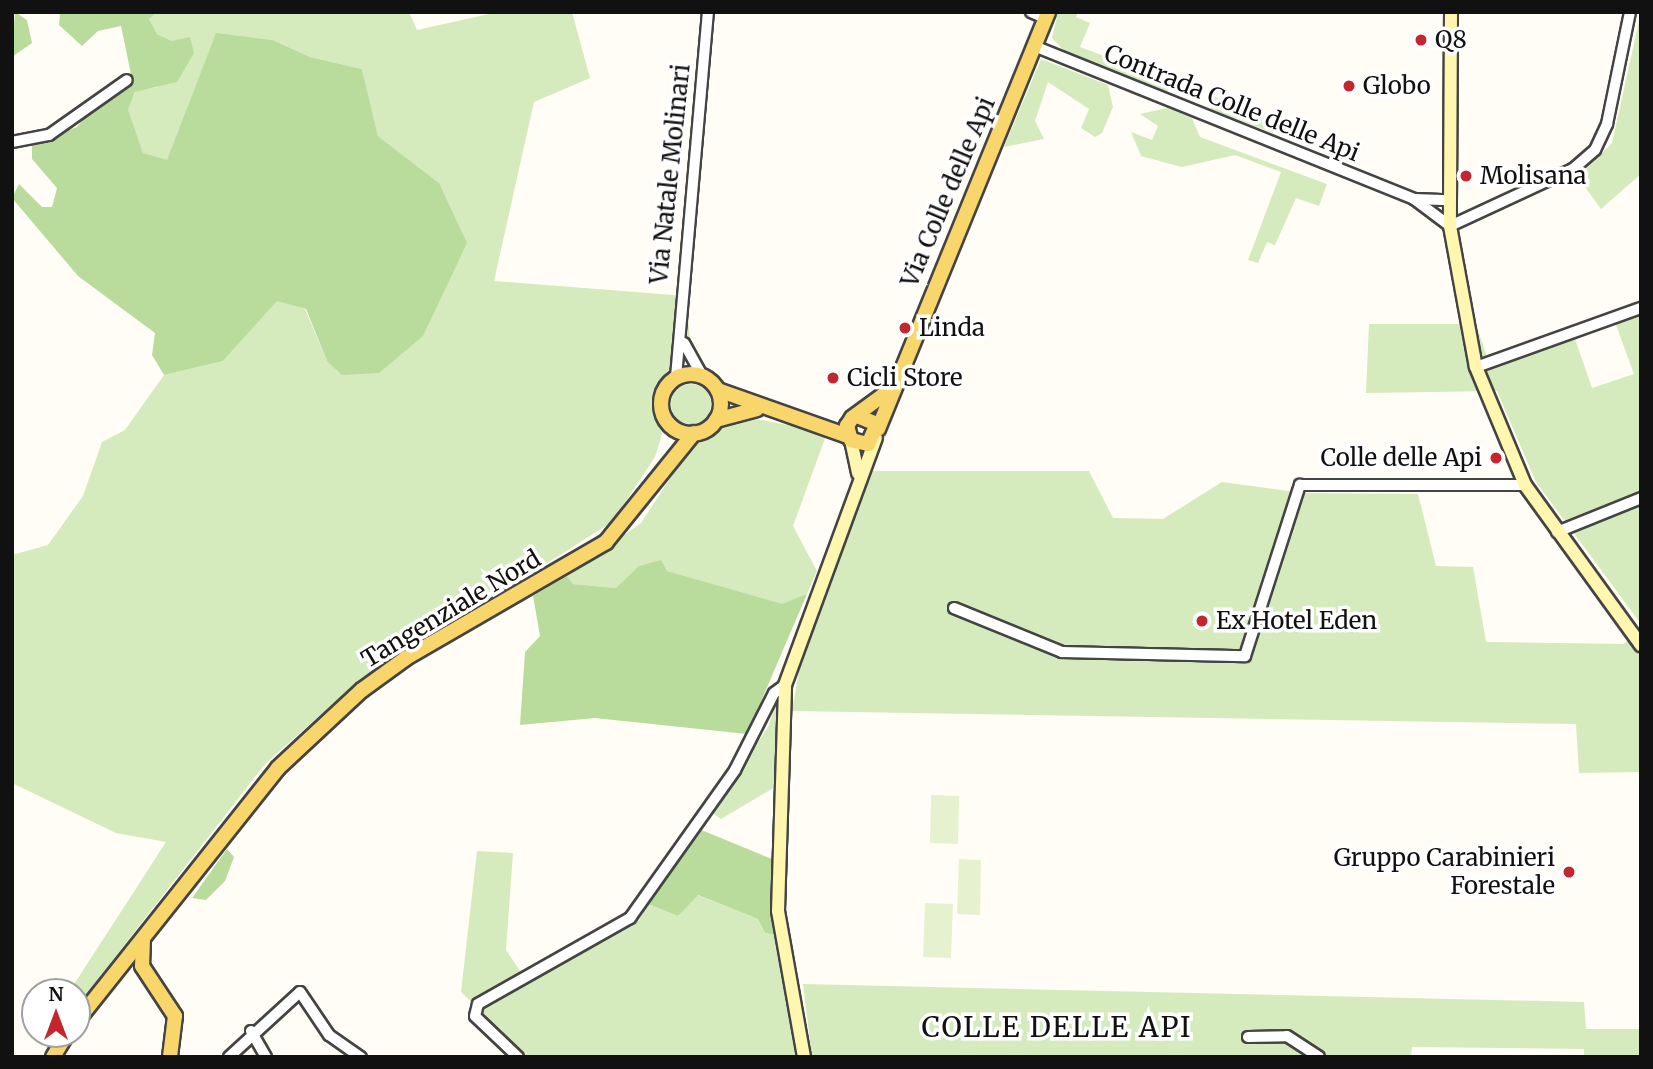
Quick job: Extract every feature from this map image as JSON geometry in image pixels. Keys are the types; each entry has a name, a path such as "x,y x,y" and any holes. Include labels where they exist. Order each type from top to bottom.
{"main road":[{"path":"1451,12 1450,226 1476,367 1525,485 1641,645"},
{"name":"Via Colle delle Api","path":"804,1057 778,911 785,685 877,434 889,390 1046,15"},
{"path":"762,408 716,420 694,433 668,424 661,398 676,377 702,376 718,390 762,408 816,421 863,445 877,434 871,417 816,421"},
{"path":"716,420 718,390"},
{"name":"Via Colle delle Api","path":"855,417 889,390"},
{"path":"849,438 855,417"},
{"name":"Tangenziale Nord","path":"662,466 668,424"},
{"name":"Tangenziale Nord","path":"91,1003 278,768 362,690 606,542 634,515 662,466 694,433"},
{"name":"Via Colle delle Api","path":"849,438 857,484"},
{"path":"143,938 140,957 147,974 175,1016 170,1057"},
{"path":"110,978 123,970 147,974"}],"street":[{"name":"Via Natale Molinari","path":"676,377 682,339 708,12"},
{"path":"1031,12 1046,15"},
{"path":"1450,226 1573,169 1595,150 1607,124 1630,12"},
{"name":"Contrada Colle delle Api","path":"1034,46 1414,199 1450,226"},
{"path":"12,142 49,135 127,80"},
{"name":"Contrada Colle delle Api","path":"1414,199 1449,200"},
{"path":"1476,367 1641,308"},
{"path":"682,339 702,376"},
{"path":"954,608 1062,652 1245,656 1300,485 1525,485"},
{"path":"1557,532 1641,498"},
{"path":"518,1057 475,1016 478,1004 630,918 735,769 774,693 785,685"},
{"path":"229,1057 251,1031 300,992 329,1035 361,1057"},
{"path":"251,1031 266,1057"},
{"path":"1248,1037 1287,1036 1318,1057"}],"green space":[{"path":"15,12 27,20 32,43 12,57"},
{"path":"157,12 409,12 417,30 498,12 572,12 590,78 534,102 494,281 686,296 690,339 655,396 662,434 655,457 612,522 354,685 265,764 91,988 91,978 78,978 166,842 116,833 12,783 12,555 48,545 83,496 102,442 125,430 164,375 223,361 277,300 305,309 327,361 439,183 378,136 362,69 310,57 273,40 216,34 167,161 143,153 127,110 136,91 158,87 172,41 157,34 149,19"},
{"path":"157,12 149,19 157,34 172,41 190,37 194,53 177,82 135,92 128,110 143,153 167,160 216,33 273,40 310,57 362,69 378,136 439,183 467,243 423,336 379,373 342,375 327,361 306,309 277,301 223,361 164,375 152,355 155,333 78,276 12,198 19,184 42,207 52,207 57,188 32,159 32,143 77,127 98,101 132,79 121,26 98,31 82,46 59,25 60,13"},
{"path":"1058,12 1078,12 1076,17 1090,23 1080,47 1176,83 1166,92 1066,53 1052,38"},
{"path":"1641,12 1641,174 1601,209 1578,177 1612,143"},
{"path":"1041,59 1108,85 1113,107 1102,133 1095,137 1081,128 1089,109 1048,82 1035,121 1044,139 1004,147"},
{"path":"1210,95 1278,121 1273,133 1211,109"},
{"path":"1167,108 1192,118 1200,137 1327,184 1319,206 1296,198 1275,245 1267,242 1258,263 1248,260 1281,172 1235,155 1182,167 1141,156 1131,132 1152,140 1158,126 1140,114"},
{"path":"1641,313 1641,624 1536,482 1497,391 1366,393 1369,324 1476,324 1490,366 1574,336 1592,388 1634,374 1615,322"},
{"path":"691,384 699,385 705,390 710,396 710,412 705,418 699,423 691,424 683,423 677,418 672,412 671,404 672,396 677,390 683,385"},
{"path":"757,419 827,433 793,526 817,571 807,594 782,605 667,571 616,588 573,584 567,576 641,523 692,445 725,424"},
{"path":"870,471 1089,471 1113,518 1163,519 1222,482 1304,493 1418,494 1436,566 1473,567 1486,642 1623,644 1641,632 1641,772 1579,773 1576,724 792,711 803,648"},
{"path":"661,560 667,571 782,604 807,594 747,734 595,718 520,725 525,652 540,636 533,596 567,576 573,584 616,588 639,566"},
{"path":"777,701 775,787 721,819 711,812 768,727"},
{"path":"931,795 959,796 958,844 930,843"},
{"path":"699,829 772,859 777,935 765,933 758,919 698,895 678,916 648,904"},
{"path":"227,849 234,857 225,881 206,900 192,898"},
{"path":"477,851 513,853 506,950 525,978 638,921 648,904 678,916 697,895 758,919 765,933 777,935 799,1057 527,1057 461,992"},
{"path":"959,859 981,860 980,915 957,914"},
{"path":"925,903 953,904 951,958 923,957"},
{"path":"803,984 1584,1002 1586,1029 1641,1029 1641,1057 1584,1057 1584,1049 1412,1047 1411,1057 812,1057"}],"place":[{"name":"Q8","path":"1421,40"},
{"name":"Globo","path":"1349,86"},
{"name":"Molisana","path":"1466,176"},
{"name":"Linda","path":"905,328"},
{"name":"Cicli Store","path":"833,378"},
{"name":"Colle delle Api","path":"1496,458"},
{"name":"Ex Hotel Eden","path":"1202,621"},
{"name":"Gruppo Carabinieri Forestale","path":"1569,872"}],"district":[{"name":"COLLE DELLE API","path":"1057,1027"}]}
